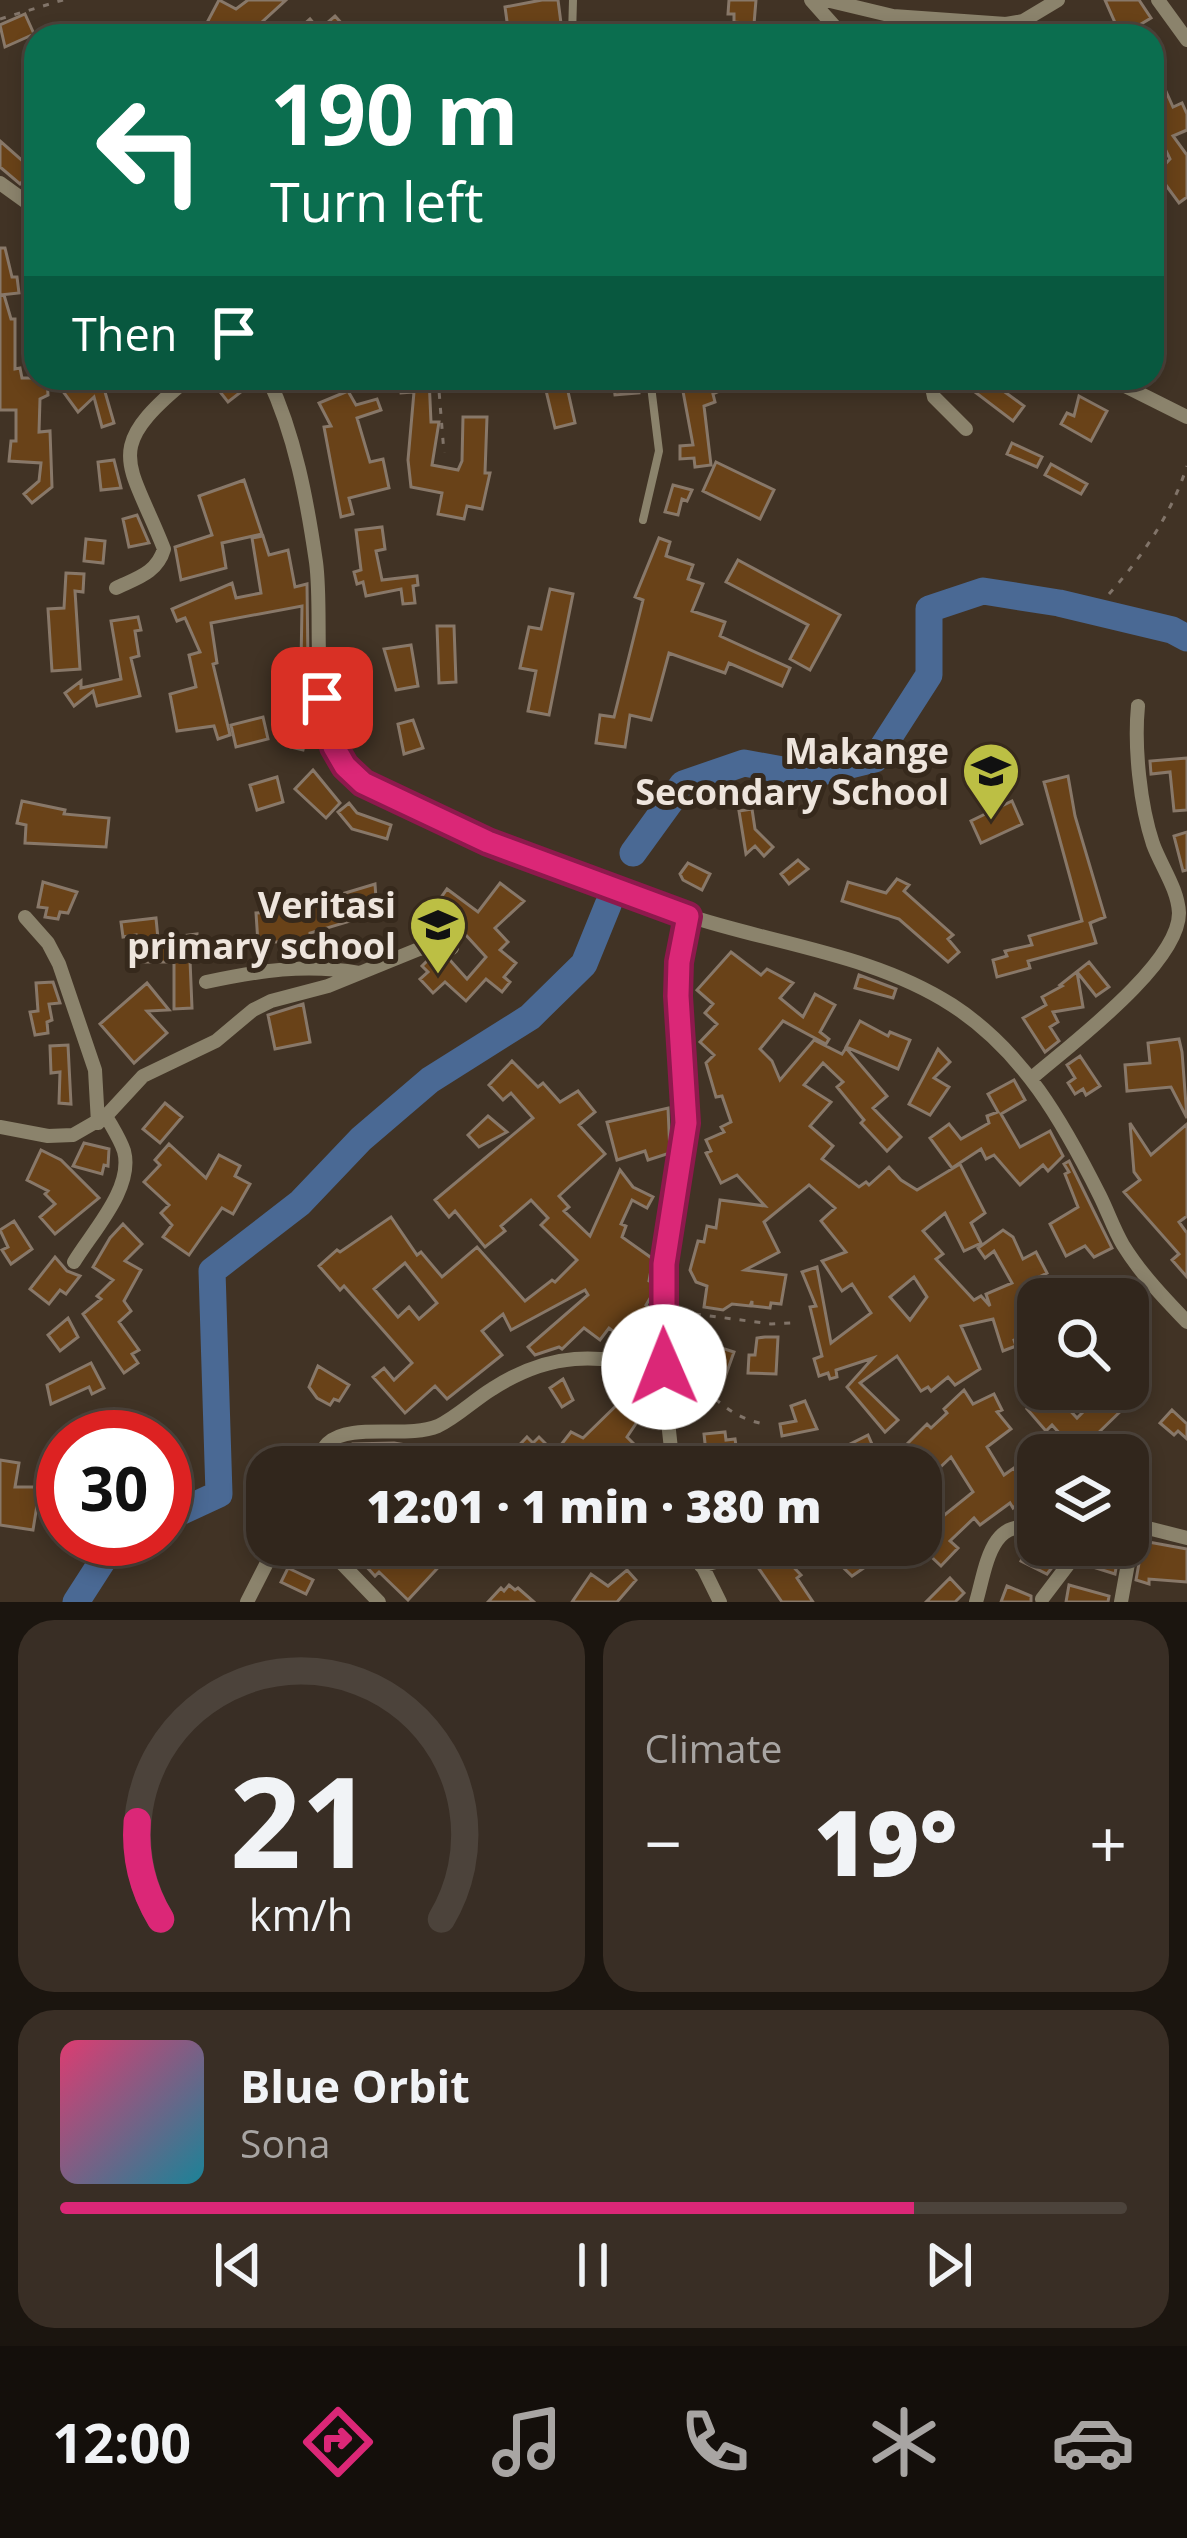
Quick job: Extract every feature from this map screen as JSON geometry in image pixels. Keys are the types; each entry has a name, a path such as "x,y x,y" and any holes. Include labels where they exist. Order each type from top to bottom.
{"street":[{"path":"811,0 832,24"},
{"path":"826,0 893,16 976,24 1023,21 1058,0"},
{"path":"1158,0 1187,40"},
{"path":"116,588 149,573 164,549 130,475 128,454 144,422 177,390"},
{"path":"272,390 298,464 316,566 322,698 334,747 345,766 363,783 488,842 688,916 817,950 921,987 982,1028 1033,1077 1121,1242 1145,1278 1187,1322"},
{"path":"933,390 966,429"},
{"path":"1133,390 1187,417"},
{"path":"1033,1077 1112,1010 1154,966 1175,932 1179,914 1175,895 1148,820 1135,737 1138,706"},
{"path":"671,1446 663,1371 664,1264 686,1123 678,996 688,916"},
{"path":"25,917 49,943 58,964 95,1070 102,1120 125,1153 108,1209 74,1262"},
{"path":"0,1127 73,1136 102,1120 143,1076 216,1041 271,1000 359,974 419,949 452,948"},
{"path":"206,982 289,967 359,974"},
{"path":"326,1446 342,1435 417,1431 438,1425 494,1388 543,1364 585,1355 663,1371"},
{"path":"976,1602 995,1539 1017,1527"},
{"path":"1149,1528 1187,1538"},
{"path":"247,1602 265,1566"},
{"path":"345,1566 379,1602"},
{"path":"701,1566 720,1602"},
{"path":"1042,1599 1066,1566"},
{"path":"1121,1602 1126,1566"}],"lane":[{"path":"643,520 659,451 651,390"}],"path":[{"path":"0,19 63,0"},
{"path":"439,390 444,452"},
{"path":"1109,594 1141,558 1180,489 1187,466"},
{"path":"663,1310 791,1324"},
{"path":"663,1371 693,1382 741,1419 764,1424"}],"building":[{"path":"219,0 236,9 248,0 286,0 262,24 206,24"},
{"path":"558,0 561,24 507,24 505,7"},
{"path":"729,0 756,0 754,24 734,22 734,14 728,14"},
{"path":"1105,0 1139,0 1151,18 1141,24 1116,24"},
{"path":"25,14 30,24 24,24 24,38 5,47 0,25"},
{"path":"1164,87 1173,107 1182,103 1187,114 1187,130 1173,136 1187,155 1187,197 1179,203 1164,183 1164,165 1170,159 1164,146"},
{"path":"0,141 24,162 24,180 20,184 0,167"},
{"path":"0,248 5,248 19,293 0,295"},
{"path":"4,295 11,319 15,319 15,369 20,368 24,390 48,390 40,399 39,432 50,431 52,487 32,503 24,494 39,481 41,463 9,461 11,441 16,441 16,410 0,410 0,296"},
{"path":"62,390 104,390 114,423 102,427 94,397 78,412"},
{"path":"218,390 243,390 228,402"},
{"path":"430,390 431,422 439,422 432,465 458,470 463,417 487,417 485,473 490,473 482,509 467,506 464,519 438,514 442,493 411,487 408,460 414,392 401,393"},
{"path":"546,390 568,390 575,423 555,428"},
{"path":"614,390 639,390 639,393 615,395"},
{"path":"683,390 722,390 713,394 715,402 704,406 711,465 695,467 694,458 680,459 680,446 693,445"},
{"path":"972,390 1002,390 1024,406 1013,421"},
{"path":"348,391 356,405 377,399 381,410 357,418 370,462 383,459 389,488 349,498 353,514 341,517 324,427 331,426 319,403"},
{"path":"1079,396 1107,411 1091,441 1061,424 1067,413 1074,416"},
{"path":"1012,443 1042,457 1037,467 1007,454"},
{"path":"114,460 121,488 101,490 98,462"},
{"path":"716,462 774,490 760,519 703,491"},
{"path":"1051,464 1087,484 1081,494 1045,475"},
{"path":"244,480 262,534 222,543 226,568 181,580 175,547 212,535 199,496"},
{"path":"673,485 692,490 687,501 682,499 678,515 665,512"},
{"path":"137,515 149,543 129,547 123,519"},
{"path":"382,527 385,549 376,551 382,580 417,576 415,603 403,604 401,589 366,596 363,582 357,584 354,572 361,570 356,530"},
{"path":"263,536 269,555 288,550 295,587 307,584 308,665 301,664 302,606 211,623 217,663 213,664 230,735 218,739 214,726 177,731 170,694 196,687 189,655 200,652 185,618 177,621 172,609 232,583 236,598 261,593 252,538"},
{"path":"659,538 670,542 666,556 693,565 688,579 703,584 692,611 725,622 720,636 790,668 782,686 729,663 725,673 669,653 651,720 630,715 625,747 596,743 600,715 614,717 643,600 635,597"},
{"path":"86,539 105,541 103,563 84,561"},
{"path":"738,560 840,615 810,670 790,659 808,625 726,582"},
{"path":"66,573 84,574 83,592 75,591 80,669 52,671 48,609 64,608"},
{"path":"550,589 573,594 549,715 528,711 536,671 520,668 529,627 541,629"},
{"path":"138,617 139,656 131,658 140,696 97,706 93,691 74,706 65,693 81,681 81,688 121,679 111,621"},
{"path":"437,626 454,626 456,682 439,683"},
{"path":"411,645 418,686 396,690 384,649"},
{"path":"298,695 310,698 312,712 303,750 291,747"},
{"path":"263,717 268,739 236,747 231,725"},
{"path":"413,720 423,748 404,754 398,724"},
{"path":"1187,758 1187,810 1174,811 1170,772 1151,774 1150,761"},
{"path":"313,770 340,803 326,818 295,789"},
{"path":"1068,776 1105,917 1090,923 1096,943 1028,961 1030,968 997,977 993,960 1007,956 1005,951 1032,945 1029,936 1082,921 1044,782"},
{"path":"277,777 283,802 257,810 250,785"},
{"path":"22,801 65,810 64,814 109,818 106,847 25,843 26,825 17,823"},
{"path":"1012,801 1022,824 981,843 971,821"},
{"path":"349,803 357,813 391,825 387,839 352,829 338,812"},
{"path":"752,809 755,829 773,847 764,856 755,846 746,854 739,811"},
{"path":"1187,832 1187,870 1183,871 1174,836"},
{"path":"798,860 808,869 789,884 781,874"},
{"path":"688,863 710,874 702,890 683,880 680,874"},
{"path":"897,879 909,885 904,891 953,935 948,939 959,952 948,962 899,919 842,901 848,882 886,893"},
{"path":"43,882 77,892 68,913 60,912 58,919 45,917 47,908 38,907"},
{"path":"500,883 524,901 495,928 508,942 500,950 516,963 504,977 510,982 502,992 486,979 466,1001 445,982 433,993 420,979 428,972 422,966 430,958 437,963 443,957 449,959 467,979 486,957 453,921 450,926 431,912 447,889 478,912"},
{"path":"375,884 377,913 310,933 310,940 258,943 256,913 280,912 280,905 312,903"},
{"path":"156,918 158,939 197,934 197,959 190,960 192,1008 174,1009 174,962 136,962 136,935 123,937 121,922"},
{"path":"731,952 761,975 767,969 793,983 780,998 803,1017 815,994 835,1005 820,1032 829,1039 826,1044 783,1021 760,1049 780,1080 814,1040 842,1054 846,1048 887,1096 873,1108 901,1137 887,1151 837,1087 843,1082 823,1063 804,1085 831,1102 810,1126 833,1146 822,1159 859,1187 869,1185 889,1167 917,1190 960,1164 985,1213 971,1223 981,1243 964,1251 945,1213 923,1231 943,1254 936,1259 974,1300 981,1296 990,1306 986,1294 1012,1283 994,1251 985,1258 978,1248 1003,1230 1013,1237 1023,1259 1036,1252 1047,1273 1017,1278 1016,1346 1003,1351 993,1319 961,1326 980,1369 955,1385 948,1377 931,1391 928,1387 921,1391 897,1356 860,1383 898,1420 885,1432 847,1387 873,1358 836,1370 837,1377 819,1376 814,1359 822,1356 810,1307 816,1306 802,1272 817,1267 831,1343 871,1313 852,1284 842,1291 822,1261 846,1252 821,1221 835,1208 809,1185 764,1222 779,1252 745,1270 786,1275 781,1304 771,1303 770,1308 752,1306 752,1301 750,1306 732,1304 723,1310 704,1307 707,1286 696,1282 690,1270 707,1226 716,1228 720,1200 765,1206 737,1175 721,1183 706,1153 711,1151 706,1140 724,1132 721,1127 731,1122 722,1096 716,1097 706,1063 714,1055 700,1042 717,1024 705,1013 713,1004 697,990","holes":["914,1277 927,1297 910,1320 890,1297"]},
{"path":"1089,962 1109,987 1096,996 1077,972 1083,1007 1053,1012 1058,1022 1050,1027 1059,1041 1045,1052 1023,1018 1046,1005 1042,997"},
{"path":"859,975 896,989 893,998 855,988"},
{"path":"53,982 60,1003 49,1004 48,1033 35,1035 30,1012 38,1011 36,983"},
{"path":"147,983 169,1010 147,1011 167,1033 134,1063 100,1024"},
{"path":"303,1004 310,1042 275,1049 268,1015"},
{"path":"860,1021 888,1036 890,1032 910,1040 898,1069 846,1047"},
{"path":"1179,1039 1187,1118 1171,1087 1127,1091 1125,1065 1150,1063 1148,1043"},
{"path":"68,1045 71,1104 59,1103 60,1072 51,1073 50,1046"},
{"path":"938,1049 950,1062 934,1078 949,1087 930,1115 909,1104"},
{"path":"1080,1056 1100,1086 1086,1095 1083,1089 1075,1094 1068,1083 1075,1078 1067,1065"},
{"path":"512,1061 560,1102 578,1091 595,1112 579,1125 605,1154 559,1196 569,1207 564,1211 590,1236 620,1170 633,1187 653,1197 647,1208 632,1200 621,1224 626,1226 622,1237 653,1259 652,1295 646,1305 650,1308 639,1321 648,1328 634,1347 609,1328 600,1340 584,1328 562,1349 535,1355 528,1347 588,1295 585,1290 511,1330 503,1314 482,1331 502,1355 447,1399 435,1386 405,1413 373,1377 384,1368 394,1380 412,1363 344,1286 340,1290 319,1266 391,1217 417,1255 421,1252 442,1277 477,1247 525,1301 555,1282 577,1260 541,1225 548,1218 531,1200 485,1247 455,1211 449,1217 435,1200 533,1118 511,1093 503,1100 489,1085","holes":["405,1263 437,1303 419,1319 409,1307 398,1317 374,1289"]},
{"path":"1014,1080 1025,1100 1001,1114 1020,1147 1050,1131 1063,1156 1048,1171 1043,1165 1020,1185 994,1155 986,1159 981,1149 952,1168 930,1138 949,1124 961,1139 989,1123 987,1116 998,1112 988,1094"},
{"path":"165,1103 182,1117 160,1143 143,1129"},
{"path":"668,1108 670,1153 648,1160 645,1151 617,1160 607,1122"},
{"path":"488,1116 507,1132 479,1147 468,1135"},
{"path":"1130,1123 1151,1155 1187,1124 1187,1216 1179,1222 1187,1233 1187,1277 1172,1260 1179,1254 1124,1192 1140,1180 1134,1172"},
{"path":"84,1143 109,1149 108,1166 104,1165 102,1174 73,1166"},
{"path":"169,1144 206,1178 219,1155 240,1166 235,1176 250,1184 233,1214 222,1208 189,1255 163,1237 172,1225 161,1213 169,1205 144,1182 160,1165 155,1160"},
{"path":"41,1150 61,1160 99,1198 55,1234 40,1217 55,1204 45,1194 48,1191 27,1180"},
{"path":"1069,1161 1112,1248 1094,1257 1085,1246 1066,1256 1050,1224 1078,1207 1065,1174 1069,1172 1064,1164"},
{"path":"14,1221 32,1249 11,1264 2,1250 8,1247 0,1230"},
{"path":"123,1224 142,1244 125,1261 141,1270 124,1301 131,1311 119,1322 139,1350 132,1354 138,1363 124,1373 83,1314 113,1280 93,1267"},
{"path":"55,1257 67,1271 80,1276 66,1294 60,1290 49,1304 30,1289"},
{"path":"68,1318 78,1337 60,1351 48,1335"},
{"path":"778,1337 776,1374 748,1373 757,1338"},
{"path":"712,1345 734,1352 724,1380 702,1372"},
{"path":"91,1363 104,1388 92,1394 89,1387 51,1404 47,1385"},
{"path":"318,1366 349,1385 339,1401 334,1399 330,1405 309,1387"},
{"path":"563,1379 573,1400 562,1407 550,1388"},
{"path":"964,1390 973,1404 994,1394 1002,1410 997,1412 1011,1429 987,1447 1004,1475 1014,1468 1017,1505 1013,1508 1010,1503 980,1525 974,1518 950,1541 958,1548 942,1565 942,1517 973,1492 951,1457 942,1466 942,1446 906,1445 927,1424 931,1428 947,1413 944,1409"},
{"path":"625,1397 643,1413 627,1437 636,1446 560,1446 571,1432 583,1438"},
{"path":"805,1401 817,1429 782,1436 780,1424 796,1421 791,1406"},
{"path":"1028,1410 1070,1410 1077,1418 1085,1410 1122,1410 1097,1434 1060,1434 1052,1425 1046,1431"},
{"path":"1172,1410 1187,1424 1187,1439 1160,1423"},
{"path":"725,1432 726,1440 735,1439 736,1446 705,1446 704,1434"},
{"path":"868,1435 873,1446 846,1446"},
{"path":"527,1437 533,1443 539,1437 548,1446 518,1446"},
{"path":"394,1443 406,1445 353,1446"},
{"path":"0,1460 19,1463 15,1487 36,1487 36,1511 33,1530 0,1525"},
{"path":"1149,1542 1187,1549 1187,1582 1136,1580 1139,1566 1149,1566"},
{"path":"366,1566 440,1566 408,1600 379,1572 375,1576"},
{"path":"757,1566 792,1566 813,1602 782,1602"},
{"path":"842,1566 867,1566 852,1576"},
{"path":"1089,1566 1116,1566 1115,1574"},
{"path":"288,1568 313,1580 306,1594 281,1582"},
{"path":"627,1570 636,1580 617,1602 572,1602 591,1574 608,1586"},
{"path":"950,1578 964,1593 955,1602 926,1602"},
{"path":"509,1585 518,1588 534,1602 488,1602"},
{"path":"1069,1585 1109,1596 1108,1602 1066,1602"},
{"path":"1007,1586 1031,1596 1031,1602 1001,1602"}],"waterway":[{"path":"633,853 683,784 744,763 810,775 875,759 929,675 929,609 983,591 1059,603 1172,630 1187,638"},
{"path":"192,1506 219,1494 212,1271 300,1203 361,1139 430,1080 530,1017 584,964 608,905"},
{"path":"76,1602 99,1566"}],"place":[{"name":"Makange Secondary School","path":"991,822"},
{"name":"Veritasi primary school","path":"438,976"}],"route":[{"path":"322,698 334,747 363,783 488,842 688,916 678,996 686,1123 664,1264 664,1367"}]}
